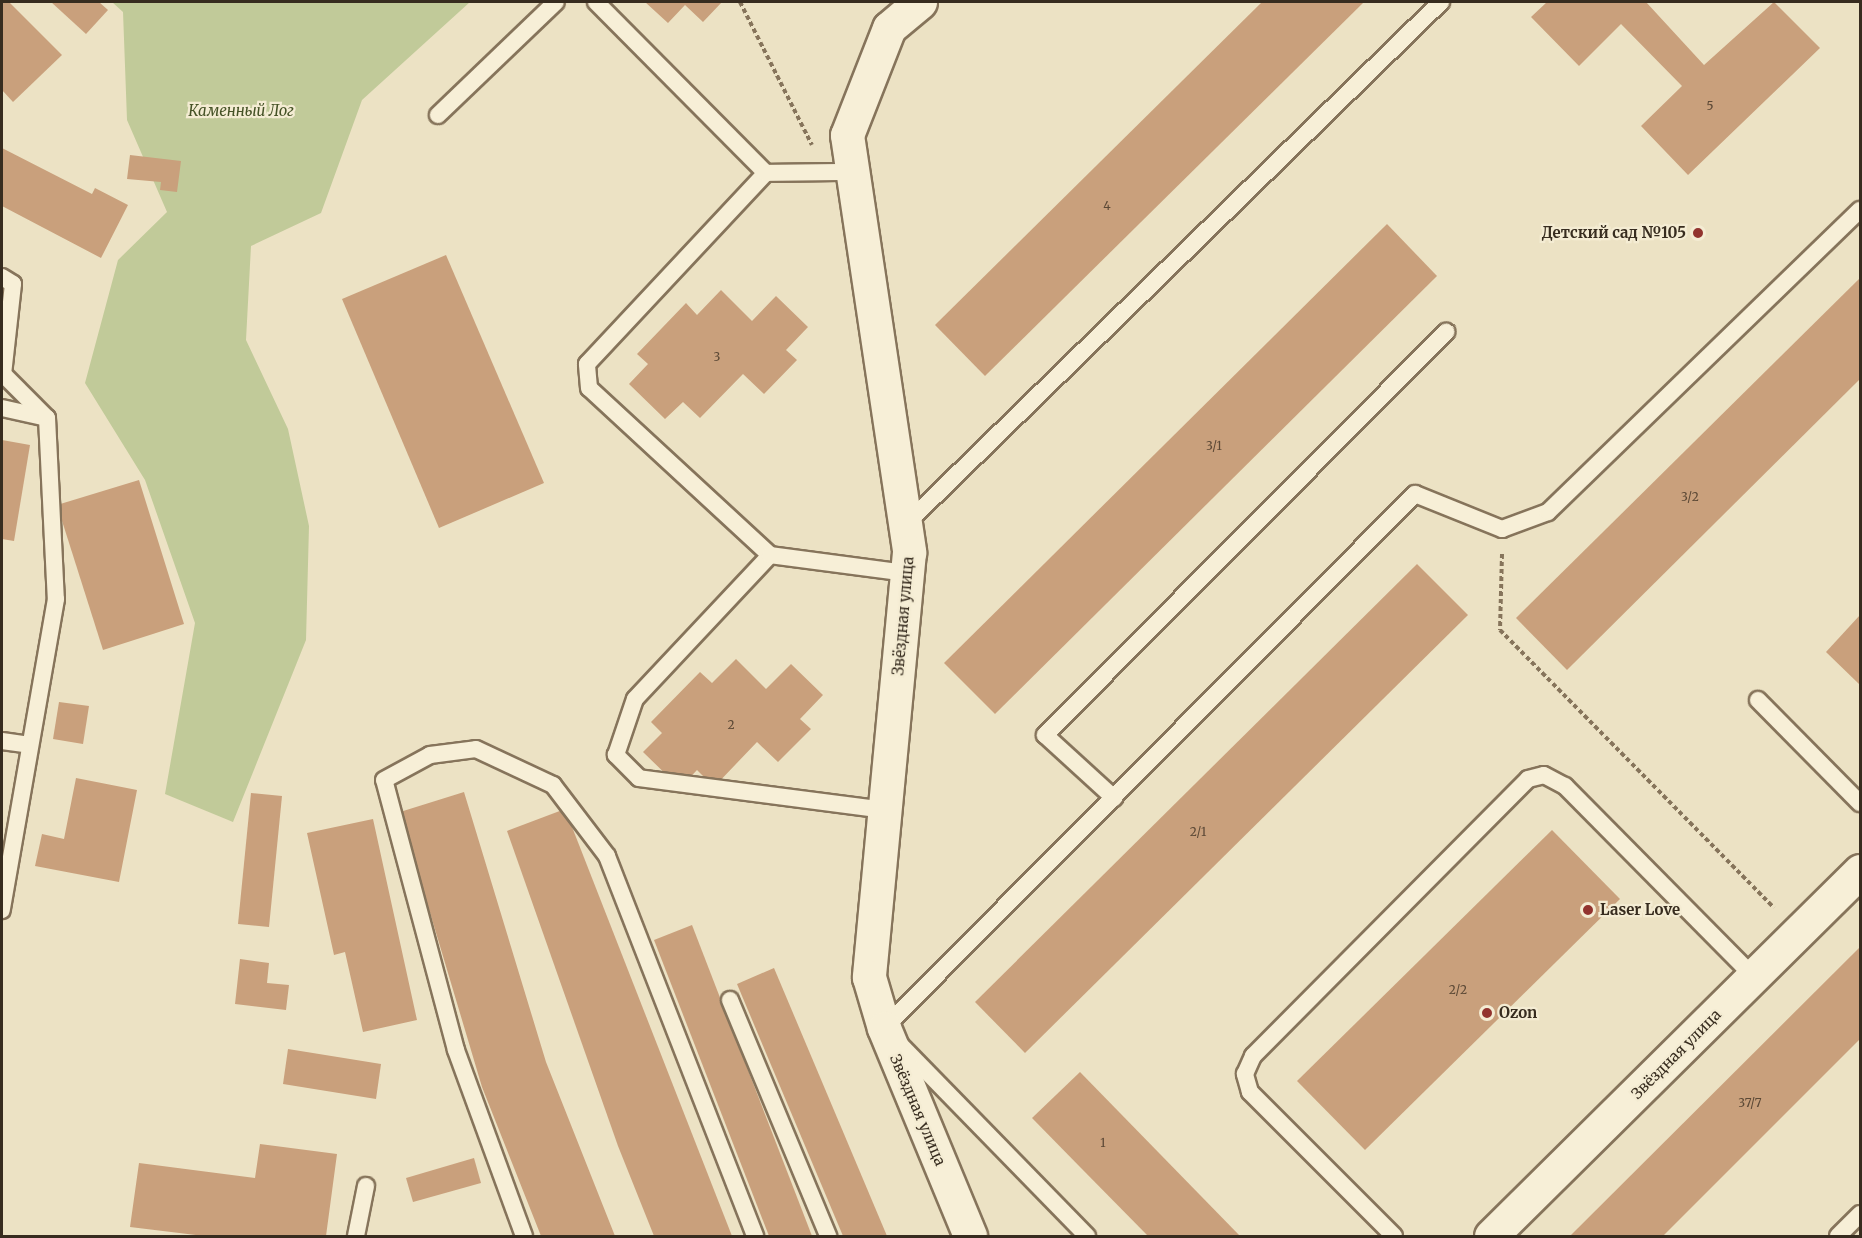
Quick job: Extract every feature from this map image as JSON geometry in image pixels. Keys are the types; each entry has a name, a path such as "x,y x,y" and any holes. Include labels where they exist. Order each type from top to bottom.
{"street":[{"name":"Звёздная улица","path":"920,2 889,28 847,135 839,172 905,525 908,573 869,977 884,1028 970,1236"},
{"name":"Звёздная улица","path":"1491,1236 1860,871"}],"lane":[{"path":"438,115 556,2"},
{"path":"596,2 766,173 839,172"},
{"path":"905,525 1441,2"},
{"path":"766,173 587,364 589,388 770,555 908,573"},
{"path":"1087,1236 884,1028 1415,494 1502,529 1548,512 1860,210"},
{"path":"2,277 13,284 3,374 47,418 56,599 5,871 2,910"},
{"path":"1114,798 1045,735 1446,332"},
{"path":"2,408 47,418"},
{"path":"770,555 635,699 616,756 639,778 885,810"},
{"path":"1758,700 1860,803"},
{"path":"2,741 30,745"},
{"path":"524,1236 456,1050 384,780 430,755 476,749 553,785 607,856 755,1236"},
{"path":"1394,1236 1250,1092 1245,1074 1253,1056 1528,779 1544,775 1565,786 1754,977"},
{"path":"730,1000 828,1236"},
{"path":"356,1236 366,1186"},
{"path":"1838,1236 1860,1214"}],"path":[{"path":"740,2 839,172"},
{"path":"1502,529 1500,630 1798,932"}],"green space":[{"name":"Каменный Лог","path":"112,2 470,2 362,100 321,213 251,246 246,340 288,429 309,526 306,640 233,822 165,794 195,623 145,480 85,383 118,260 167,212 127,120 123,12"}],"building":[{"path":"2,2 9,2 62,55 13,102 2,90"},
{"path":"51,2 99,2 108,10 86,34"},
{"path":"645,2 722,2 703,22 685,5 668,23"},
{"path":"1262,2 1364,2 985,376 935,325"},
{"path":"1547,2 1646,2 1704,65 1774,2 1820,48 1688,175 1641,126 1682,86 1621,24 1579,66 1531,17"},
{"path":"2,148 92,194 95,188 128,205 101,258 2,206"},
{"path":"130,155 181,161 177,192 160,190 161,182 127,179"},
{"path":"1387,224 1437,276 995,714 944,663"},
{"path":"446,255 544,483 439,528 342,299"},
{"path":"1860,278 1860,379 1567,670 1516,618"},
{"path":"721,290 752,321 776,296 808,327 786,350 797,360 764,394 743,374 700,418 683,402 665,419 629,384 648,364 637,354 686,303 697,315"},
{"path":"2,440 30,445 14,541 2,539"},
{"path":"139,480 184,624 103,650 57,505"},
{"path":"1417,564 1468,615 1025,1053 975,1002"},
{"path":"1860,615 1860,685 1826,652"},
{"path":"736,659 766,689 791,664 823,695 800,719 811,729 778,762 757,742 714,787 697,770 680,788 643,752 662,733 651,722 700,672 712,683"},
{"path":"59,702 89,706 83,744 53,739"},
{"path":"76,778 137,790 119,882 35,866 42,834 64,839"},
{"path":"464,792 546,1062 615,1236 541,1236 482,1087 400,812"},
{"path":"251,793 282,796 269,927 238,924"},
{"path":"565,809 732,1236 654,1236 618,1146 507,831"},
{"path":"373,819 417,1020 363,1032 345,952 334,955 307,833"},
{"path":"1552,830 1620,899 1365,1150 1297,1081"},
{"path":"692,925 812,1236 769,1236 654,940"},
{"path":"1860,947 1860,1039 1663,1236 1570,1236"},
{"path":"240,959 269,963 267,983 289,985 286,1010 235,1004"},
{"path":"774,968 887,1236 843,1236 737,984"},
{"path":"288,1049 381,1064 376,1099 283,1084"},
{"path":"1080,1072 1240,1236 1148,1236 1032,1118"},
{"path":"260,1144 337,1154 326,1236 204,1236 130,1227 139,1163 255,1178"},
{"path":"474,1158 481,1183 413,1202 406,1178"}],"place":[{"name":"Детский сад №105","path":"1698,233"},
{"name":"Laser Love","path":"1588,910"},
{"name":"Ozon","path":"1487,1013"}]}
